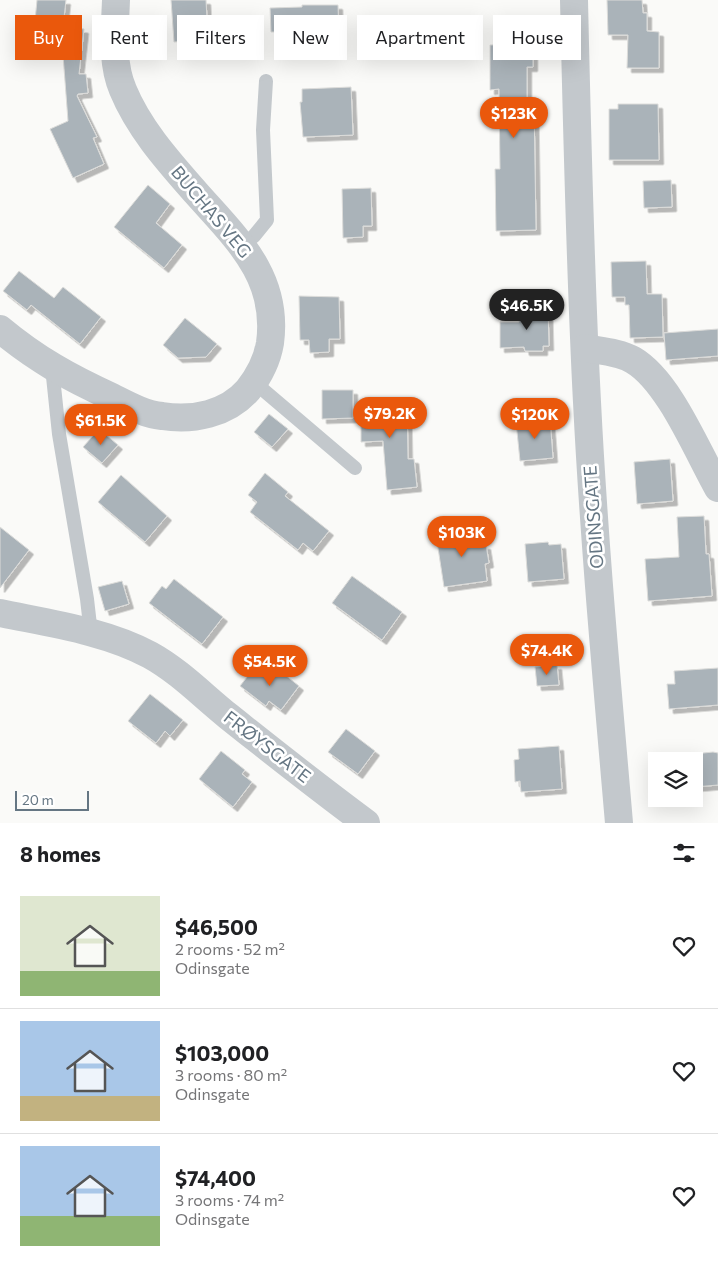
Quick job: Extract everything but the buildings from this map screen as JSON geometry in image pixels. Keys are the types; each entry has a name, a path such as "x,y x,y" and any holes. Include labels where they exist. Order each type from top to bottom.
{"street":[{"name":"BUCHAS VEG","path":"0,329 23,348 52,367 138,409 159,416 177,418 218,412 239,400 263,368 270,344 272,318 267,293 259,271 242,245 164,156 141,124 122,89 116,57 116,0"},
{"name":"ODINSGATE","path":"574,0 580,258 585,348 602,625 620,823"},
{"path":"585,348 633,360 653,375 665,392 718,488"},
{"name":"FRØYSGATE","path":"0,613 91,634 141,651 179,674 226,715 366,823"}],"lane":[{"path":"242,245 254,236 267,220 263,130 266,81"},
{"path":"52,367 60,443 87,599 91,634"},
{"path":"254,382 355,468"}]}
